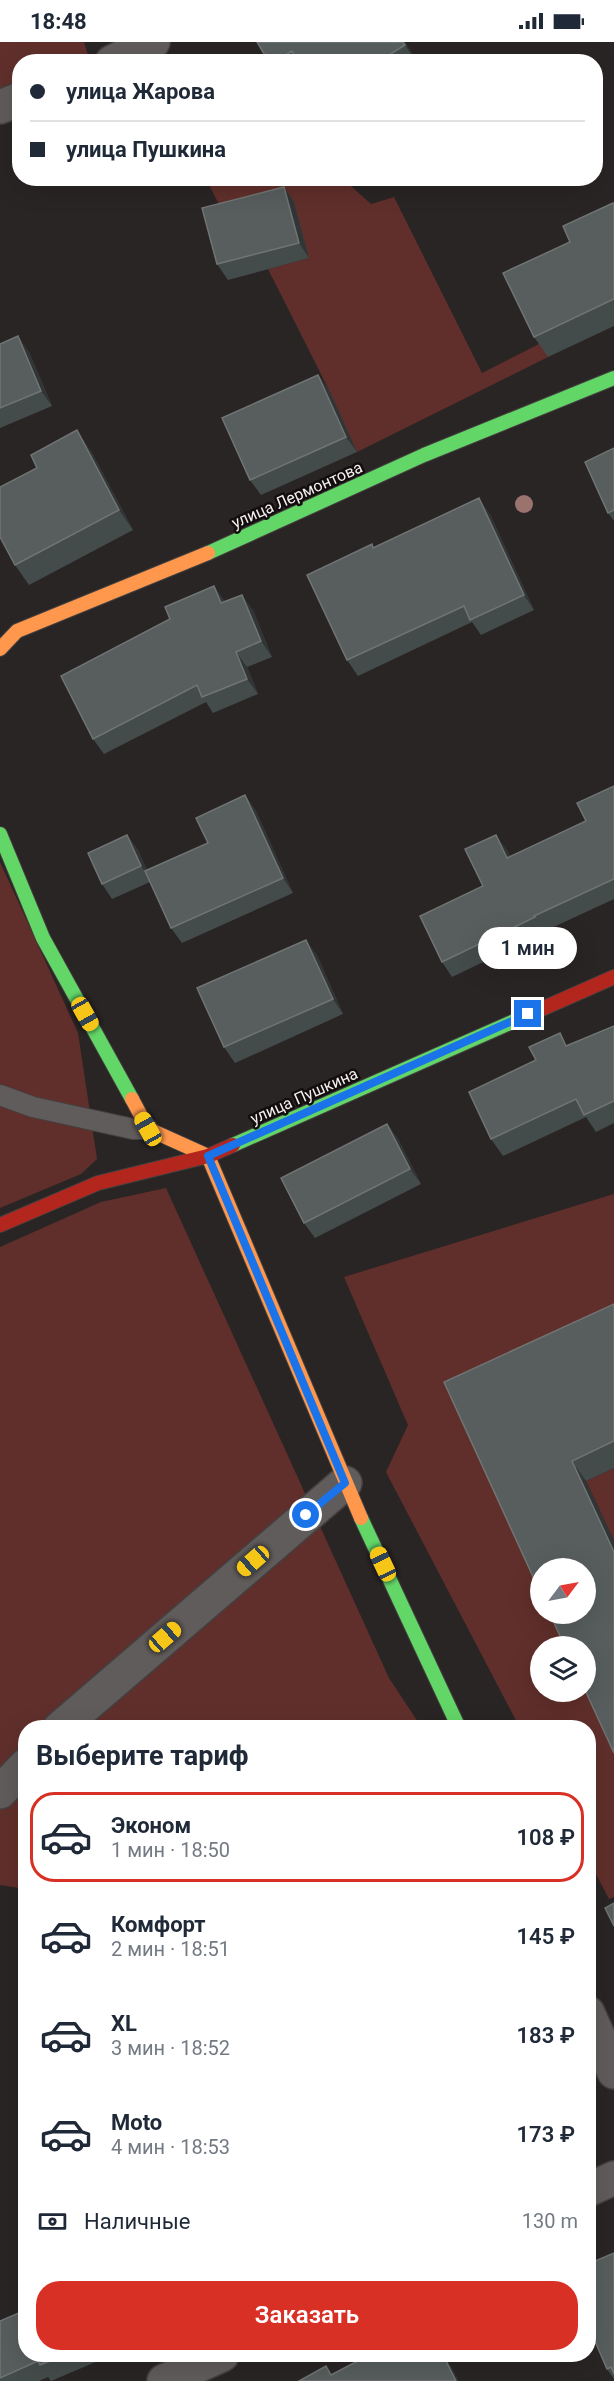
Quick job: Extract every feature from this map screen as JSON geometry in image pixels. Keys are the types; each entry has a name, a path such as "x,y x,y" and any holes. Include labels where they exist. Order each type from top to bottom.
{"street":[{"path":"128,54 153,42"},
{"name":"улица Лермонтова","path":"0,649 17,631 215,550 424,455 614,378"},
{"path":"0,834 43,938 148,1129 208,1156 345,1483 455,1720"},
{"name":"улица Пушкина","path":"0,1226 98,1183 208,1156 614,976"},
{"path":"69,1720 345,1483"},
{"path":"0,1792 18,1773"},
{"path":"596,2031 614,2072"},
{"path":"596,2186 614,2178"},
{"path":"164,2381 206,2362"}],"lane":[{"path":"0,1095 33,1107 133,1129 148,1129"}],"shaded area":[{"path":"0,42 84,42 88,54 12,54 12,84 0,89"},
{"path":"210,186 351,186 371,204 394,197 482,373 541,343 548,357 357,452 329,390 268,269 309,258 227,220"},
{"path":"0,862 78,1033 97,1159 81,1174 0,1208"},
{"path":"166,1188 389,1678 417,1720 18,1720 18,1888 0,1885 0,1247 101,1202"},
{"path":"614,1194 614,1330 458,1403 531,1558 530,1624 562,1624 567,1636 530,1636 530,1702 596,1702 596,1698 614,1736 614,1897 609,1899 596,1874 596,1720 516,1720 386,1472 408,1425 344,1277"},
{"path":"614,1468 614,1541 586,1481"}],"building":[{"path":"257,42 403,42 405,45 391,54 294,54 292,51 287,54 264,54"},
{"path":"284,187 299,243 217,264 202,208"},
{"path":"613,203 614,299 534,337 503,273 570,242 563,226"},
{"path":"18,336 41,391 0,408 0,344"},
{"path":"318,375 346,437 250,480 222,418"},
{"path":"77,430 119,510 15,565 0,537 0,487 37,468 31,455"},
{"path":"614,448 614,510 608,513 585,462"},
{"path":"479,498 524,595 470,620 464,606 347,660 307,575 372,544 373,548"},
{"path":"214,586 221,603 242,595 261,641 236,652 247,679 202,697 197,685 93,739 61,676 170,619 165,607"},
{"path":"614,786 614,879 442,962 420,916 483,886 465,849 496,835 507,858 586,821 577,803"},
{"path":"245,795 283,878 171,928 145,871 208,843 196,818"},
{"path":"127,835 141,866 102,884 88,853"},
{"path":"306,940 333,999 224,1047 197,988"},
{"path":"614,1026 614,1101 584,1115 576,1099 491,1139 469,1092 536,1060 529,1047 560,1033 566,1046"},
{"path":"387,1124 410,1169 304,1223 281,1178"},
{"path":"614,1304 614,1441 572,1461 614,1552 614,1753 591,1702 596,1702 596,1636 560,1636 555,1624 596,1624 596,1558 530,1558 530,1570 444,1382"},
{"path":"614,1903 614,1926 605,1908"},
{"path":"614,2253 614,2374 611,2367 607,2369 596,2344 596,2261"},
{"path":"18,2313 18,2362 36,2362 0,2378 0,2321"},
{"path":"356,2362 446,2362 456,2381 299,2381 326,2366 331,2375"}],"traffic: fast":[{"path":"208,553 424,455 614,378"},
{"path":"0,834 43,938 132,1099"},
{"path":"233,1145 528,1015"},
{"path":"361,1518 455,1720"}],"traffic: slow":[{"path":"0,649 17,631 208,553"},
{"path":"132,1099 148,1129 208,1156 361,1518"}],"traffic: jam":[{"path":"528,1015 614,977"},
{"path":"0,1225 98,1183 208,1156 233,1145"}],"route":[{"path":"306,1515 345,1483 208,1156 528,1014"}]}
